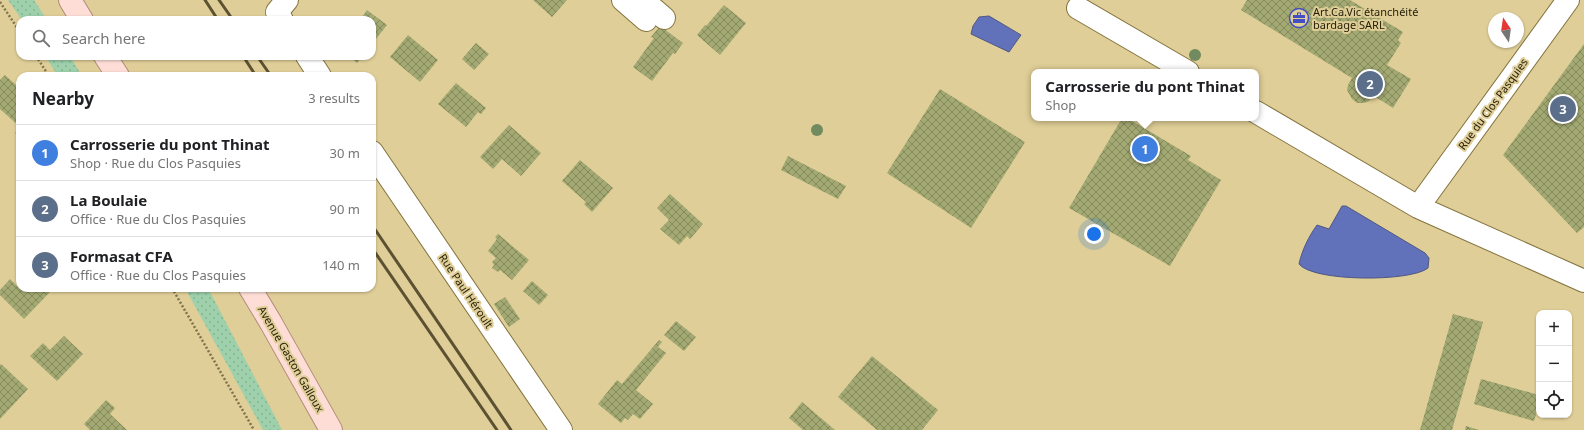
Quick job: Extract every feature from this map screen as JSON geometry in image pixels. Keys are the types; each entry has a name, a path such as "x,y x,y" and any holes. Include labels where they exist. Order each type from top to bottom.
{"main road":[{"path":"70,0 80,16"},
{"path":"108,60 115,72"},
{"name":"Avenue Gaston Galloux","path":"252,292 326,424 335,430"}],"street":[{"path":"624,0 651,13"},
{"name":"Rue du Clos Pasquies","path":"1418,207 1568,0"},
{"path":"1078,8 1183,69"},
{"path":"310,60 317,72"},
{"path":"1259,114 1418,207 1584,281"},
{"name":"Rue Paul Héroult","path":"376,158 561,430"}],"path":[{"path":"0,2 16,26"},
{"path":"39,60 46,72"},
{"path":"174,292 254,430"}],"green space":[{"path":"8,0 34,0 44,16 19,16"},
{"path":"48,60 72,60 80,72 55,72"},
{"path":"187,292 210,292 282,430 263,430"}],"water":[{"path":"989,16 1021,35 1009,52 971,34 973,26 979,17"},
{"path":"1342,206 1346,206 1425,253 1429,258 1428,268 1418,273 1403,276 1362,278 1323,274 1308,270 1299,264 1306,243 1317,225 1329,229"}],"building":[{"path":"533,0 567,0 552,17"},
{"path":"1247,0 1350,0 1403,32 1398,40 1401,43 1387,65 1411,79 1393,108 1374,96 1369,101 1357,103 1352,99 1347,90 1352,78 1241,10"},
{"path":"724,5 746,23 720,55 697,35"},
{"path":"367,10 375,16 363,16"},
{"path":"376,17 387,25 376,39"},
{"path":"660,26 683,43 675,54 673,53 652,81 633,67 654,38 651,37"},
{"path":"408,35 438,60 420,82 390,57"},
{"path":"476,43 489,54 474,70 462,59"},
{"path":"1584,44 1584,227 1577,233 1503,155"},
{"path":"5,75 16,85 16,123 0,109 0,80"},
{"path":"456,83 486,108 481,114 478,112 466,127 438,104"},
{"path":"940,89 1025,142 971,228 887,173"},
{"path":"1120,121 1132,121 1191,156 1188,160 1221,180 1170,266 1069,208"},
{"path":"509,125 541,153 521,176 502,159 493,169 480,157"},
{"path":"788,156 846,186 838,199 781,170"},
{"path":"580,160 613,188 592,212 584,204 586,202 562,181"},
{"path":"670,194 703,224 690,239 687,236 679,245 660,229 669,220 657,208"},
{"path":"498,234 529,260 512,280 500,270 498,272 492,268 494,265 492,262 496,258 488,251 497,239 495,237"},
{"path":"10,279 16,285 16,292 50,292 24,319 0,295 0,290"},
{"path":"532,281 548,295 539,305 523,291"},
{"path":"505,297 520,319 509,327 494,304"},
{"path":"1453,314 1483,322 1452,430 1420,430"},
{"path":"676,321 696,337 684,351 664,335"},
{"path":"64,336 83,354 57,381 30,356 43,343 50,350"},
{"path":"659,340 662,342 658,347 666,353 636,390 653,404 640,419 633,414 628,420 625,418 621,423 598,404 617,380 622,384"},
{"path":"872,356 938,410 922,430 877,430 838,397"},
{"path":"1,364 28,389 0,419 0,365"},
{"path":"1481,379 1536,394 1536,414 1534,421 1474,404"},
{"path":"106,400 115,408 110,414 127,430 90,430 84,424"},
{"path":"802,402 835,430 803,430 789,418"},
{"path":"1466,426 1479,430 1465,430"}],"railway":[{"path":"205,0 215,16"},
{"path":"219,0 230,16"},
{"path":"246,60 253,72"},
{"path":"260,60 268,72"},
{"path":"376,231 511,430"},
{"path":"376,254 497,430"}],"place":[{"name":"Art.Ca.Vic étanchéité bardage SARL","path":"1299,18"},
{"name":"La Boulaie","path":"1370,84"},
{"name":"Formasat CFA","path":"1563,109"},
{"name":"Carrosserie du pont Thinat","path":"1145,149"}]}
